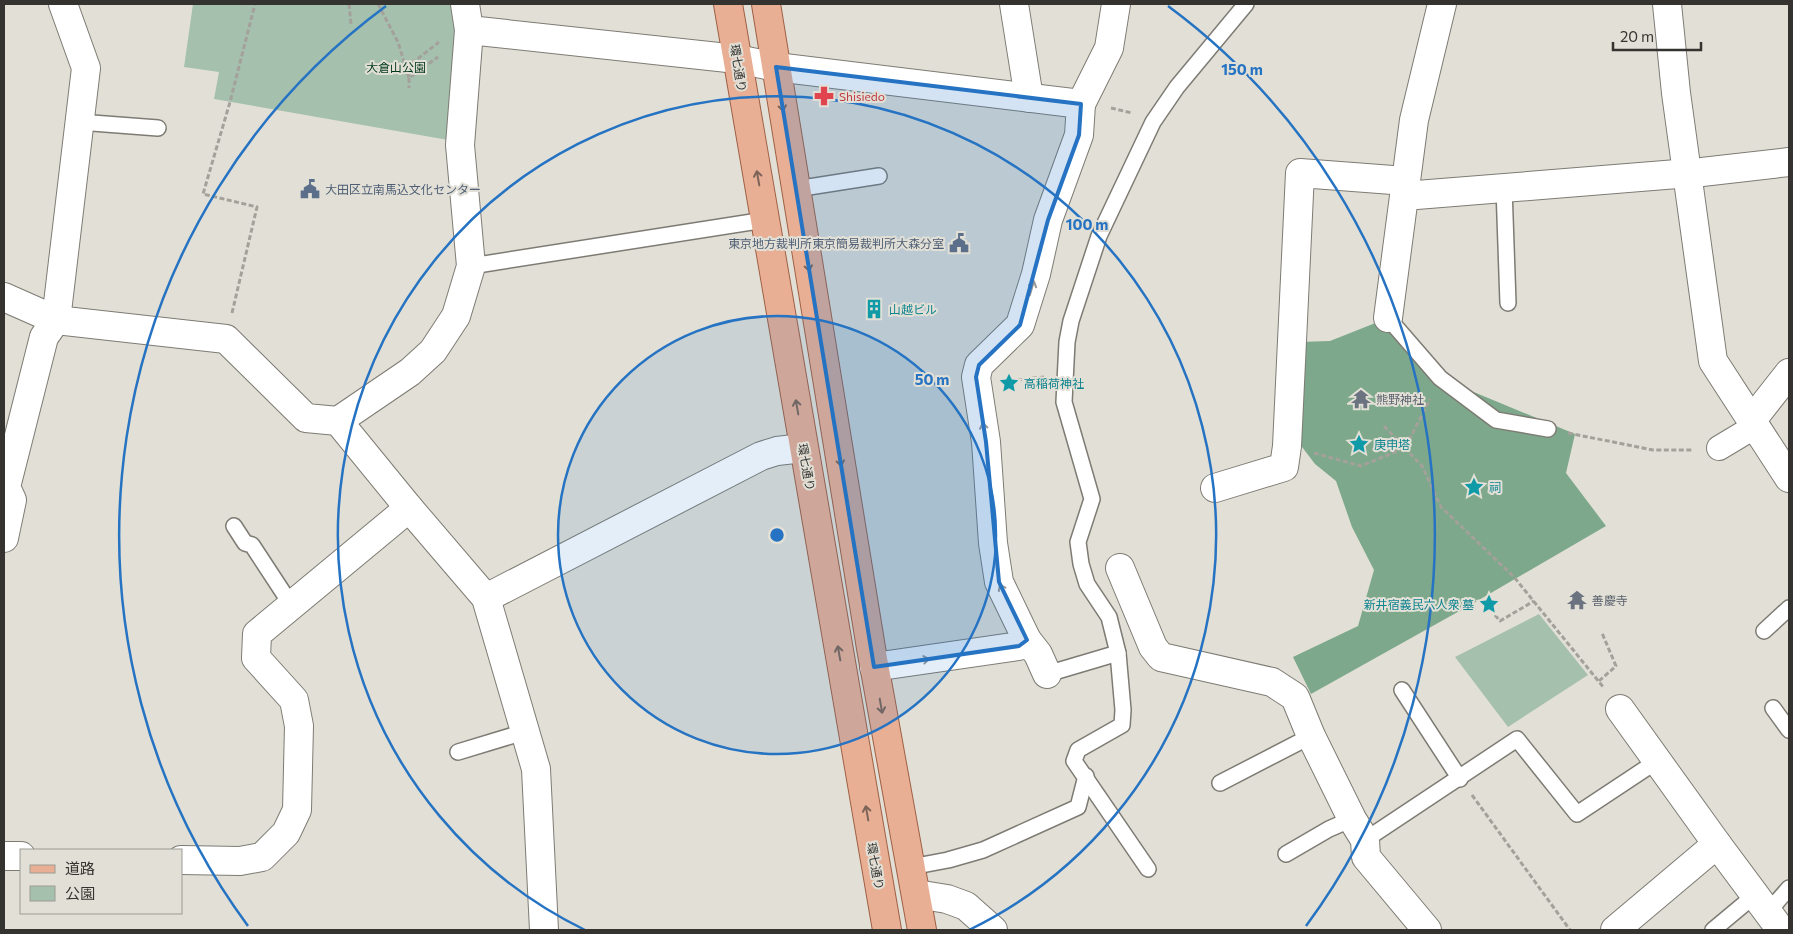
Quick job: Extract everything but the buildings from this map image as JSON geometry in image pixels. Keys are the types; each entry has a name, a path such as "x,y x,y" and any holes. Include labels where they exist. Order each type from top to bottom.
{"main road":[{"name":"環七通り","path":"728,4 887,930"},
{"path":"766,4 874,667 922,930"}],"street":[{"path":"4,538 12,500 6,488 44,338 56,320 74,217 79,122 86,68 63,4"},
{"path":"1014,4 1029,98"},
{"path":"1047,674 1038,654 1027,640 999,582 993,543 986,442 976,377 979,365 1020,325 1036,274 1048,220 1079,136 1081,104 1109,48 1116,4"},
{"path":"1388,318 1414,120 1442,4"},
{"path":"1666,4 1672,93 1688,173 1713,361 1789,478"},
{"path":"4,297 56,320 226,339 306,418 338,421 410,372 433,351 456,316 471,266 460,145 467,24 737,59 776,67 1081,104"},
{"path":"1215,488 1286,464 1300,173 1405,189 1504,188 1688,173 1789,162"},
{"path":"1719,448 1749,430 1752,420 1789,373"},
{"path":"338,421 408,508 486,598 536,769 544,930"},
{"path":"486,598 761,456 777,451 804,448"},
{"path":"182,860 240,861 262,856 286,833 297,810 299,726 294,700 256,658 257,634 408,508"},
{"path":"1120,568 1153,647 1161,657 1272,682 1295,697 1311,736 1359,829 1366,856 1427,930"},
{"path":"874,667 1020,646 1027,640"},
{"path":"1614,701 1768,912"},
{"path":"1615,930 1717,844"},
{"path":"4,856 20,856"},
{"path":"916,894 948,899 966,906 993,930"}],"lane":[{"path":"1148,869 1074,761 1078,750 1122,725 1123,710 1118,652 1109,618 1087,584 1078,542 1092,499 1064,402 1067,342 1071,321 1099,236 1153,122 1177,87 1246,4"},
{"path":"79,122 158,128"},
{"path":"796,190 880,176"},
{"path":"1504,188 1508,303"},
{"path":"471,266 765,220"},
{"path":"1388,318 1440,378 1496,420 1548,429"},
{"path":"234,526 246,543 252,545 292,606"},
{"path":"1764,631 1789,608"},
{"path":"1047,674 1118,652"},
{"path":"1402,690 1460,779"},
{"path":"1773,708 1789,730"},
{"path":"458,752 524,732"},
{"path":"1220,783 1311,736"},
{"path":"1286,854 1329,829 1359,829 1460,779 1517,739 1577,814 1657,761"},
{"path":"911,867 948,860 983,850 1078,807 1086,776"},
{"path":"1713,930 1768,912 1789,888"}],"path":[{"path":"226,339 257,206 203,194 230,102 255,4"},
{"path":"349,4 351,24"},
{"path":"378,4 398,42 409,78 409,88"},
{"path":"409,78 452,46 467,24"},
{"path":"1115,108 1133,114"},
{"path":"1018,380 1046,376"},
{"path":"1286,464 1361,466 1405,448 1440,378"},
{"path":"1384,426 1422,466 1441,507 1514,576 1614,701"},
{"path":"1548,429 1653,450 1719,448"},
{"path":"1495,614 1500,621 1534,601"},
{"path":"1599,681 1616,666 1602,632"},
{"path":"1460,779 1570,930"}],"highlighted area":[{"path":"776,67 1081,104 1079,135 1048,220 1020,325 979,365 976,377 986,442 999,582 1027,640 1019,646 874,667"}],"green space":[{"name":"大倉山公園","path":"193,4 461,4 448,140 214,99 219,72 184,67"},
{"path":"1388,318 1440,378 1575,434 1566,473 1606,526 1311,694 1293,657 1358,626 1374,570 1352,527 1336,481 1315,464 1299,443 1299,342 1330,341"},
{"path":"1539,614 1588,675 1508,727 1455,657"}],"place":[{"name":"Shisiedo","path":"824,96"},
{"name":"大田区立南馬込文化センター","path":"310,189"},
{"name":"東京地方裁判所東京簡易裁判所大森分室","path":"959,243"},
{"name":"山越ビル","path":"874,309"},
{"name":"高稲荷神社","path":"1009,383"},
{"name":"熊野神社","path":"1361,399"},
{"name":"庚申塔","path":"1359,444"},
{"name":"祠","path":"1474,487"},
{"name":"善慶寺","path":"1577,600"},
{"name":"新井宿義民六人衆 墓","path":"1489,604"}]}
